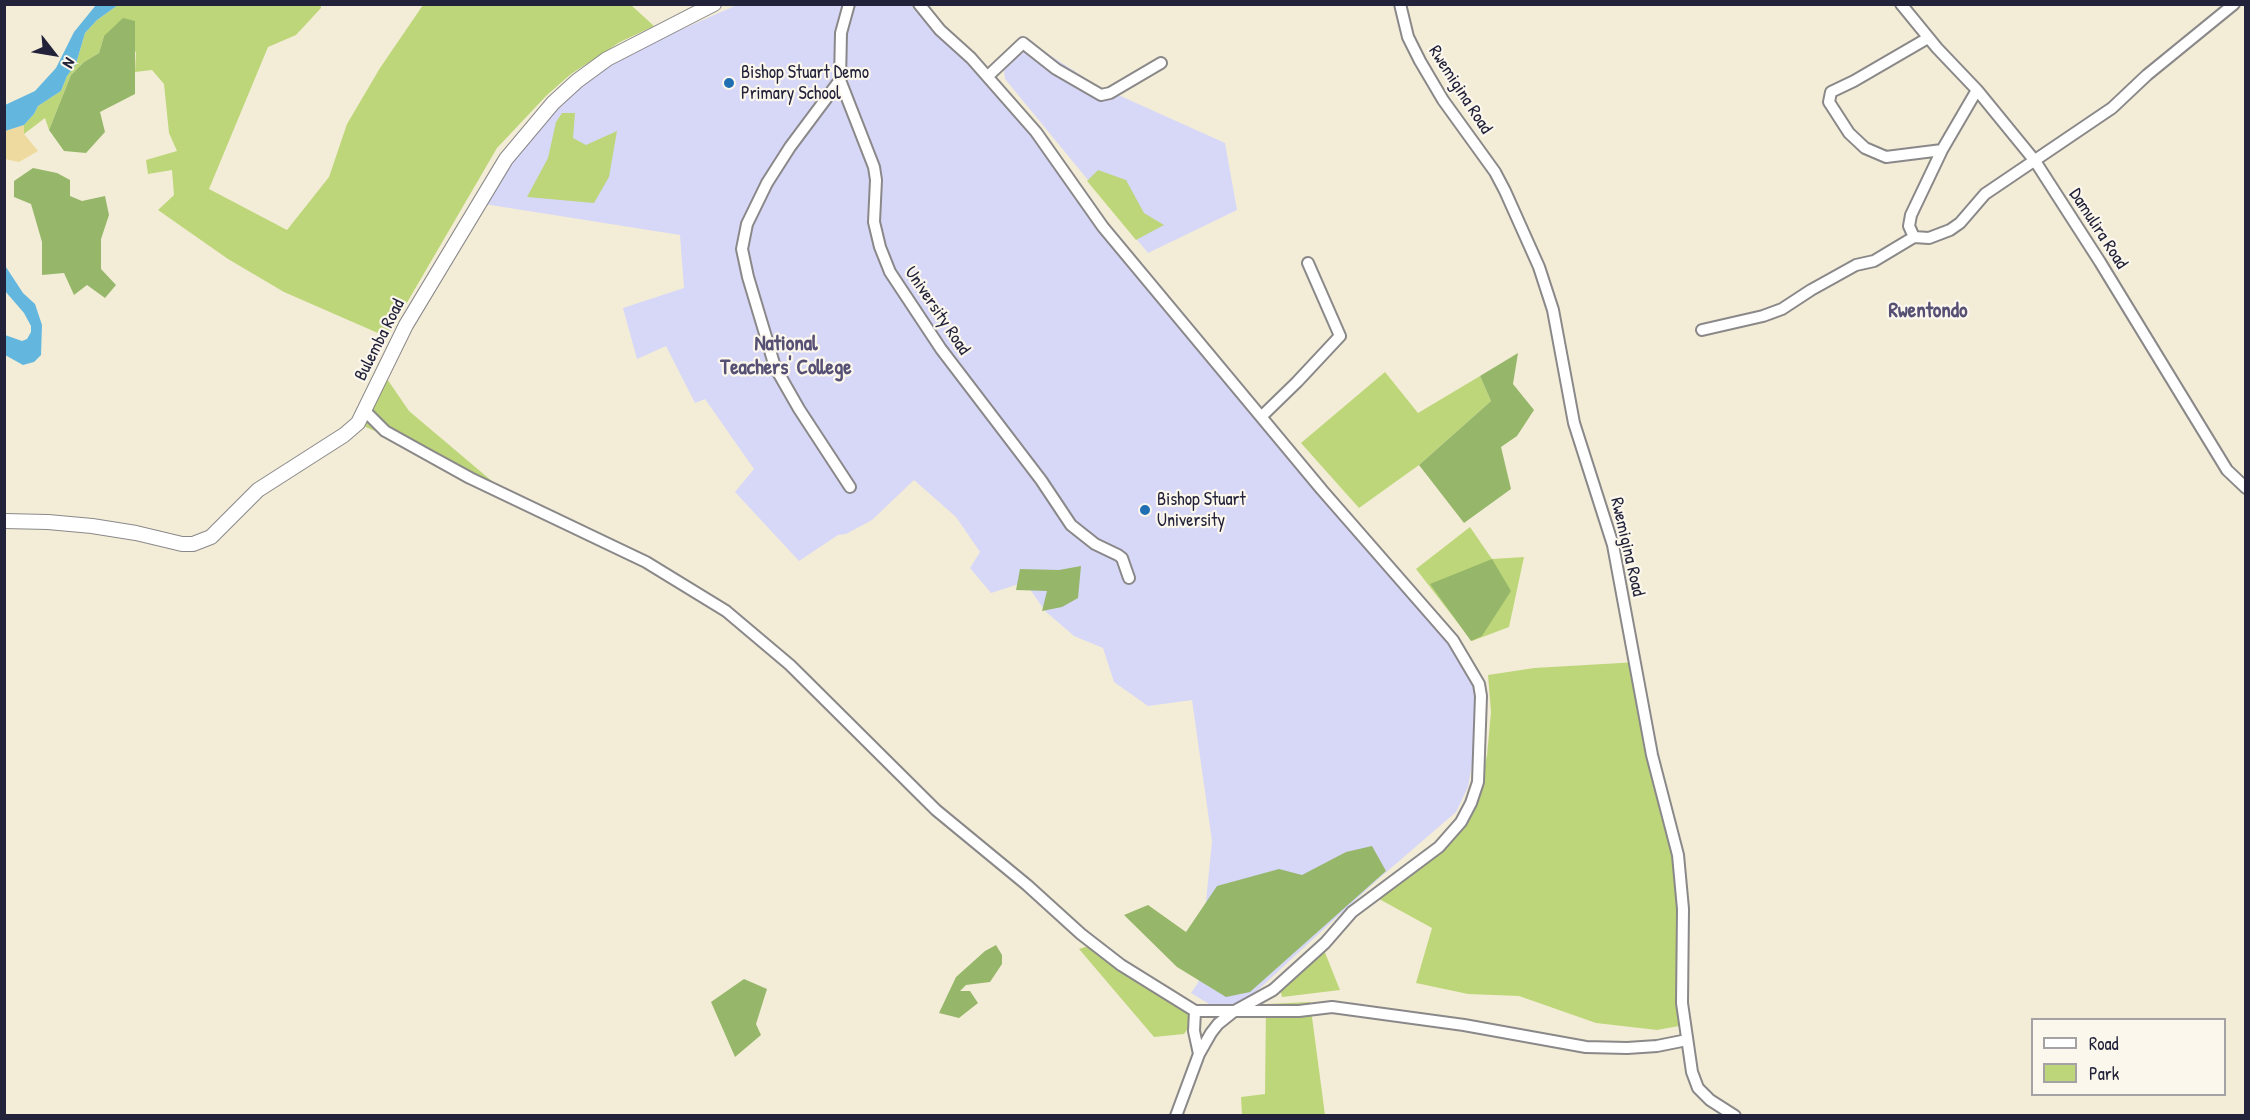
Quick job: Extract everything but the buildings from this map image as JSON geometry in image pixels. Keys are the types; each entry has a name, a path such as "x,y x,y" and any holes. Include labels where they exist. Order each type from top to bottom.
{"main road":[{"name":"Bulemba Road","path":"4,521 92,526 182,544 204,541 211,537 258,490 344,435 358,423 406,325 506,159 534,123 577,81 606,59 714,4"}],"street":[{"name":"University Road","path":"849,4 841,33 840,80 874,167 876,180 874,222 880,247 890,272 941,349 1041,480 1071,525 1095,544 1122,558 1129,578"},
{"path":"919,4 940,30 988,76 1036,132 1103,227 1322,490 1404,582 1465,656 1479,684 1481,696 1478,782 1472,803 1461,822 1449,838 1352,912 1325,943 1273,990 1233,1012 1211,1033 1199,1054 1176,1116"},
{"name":"Rwemigina Road","path":"1400,4 1408,37 1420,61 1443,100 1495,172 1505,191 1539,267 1553,310 1574,423 1613,545 1652,755 1678,855 1683,909 1682,1003 1692,1072 1698,1088 1710,1100 1735,1116"},
{"name":"Damulira Road","path":"1901,4 1928,38 1977,90 2035,161 2105,270 2227,470 2246,488"},
{"path":"1702,330 1763,316 1782,309 1856,265 1874,261 1914,237 1929,238 1950,230 1960,223 1985,194 2112,108 2147,75 2234,4"},
{"path":"1928,38 1831,92 1829,102 1849,133 1865,148 1886,157 1942,150"},
{"path":"988,76 1023,44 1047,63 1101,95 1110,93 1161,63"},
{"path":"840,80 790,147 767,183 747,224 742,249 775,367 799,409 850,487"},
{"path":"1914,237 1909,226 1911,215 1942,150 1977,90"},
{"path":"1262,416 1340,336 1308,263"},
{"path":"365,411 385,431 422,452 470,478 646,562 726,611 790,665 936,810 1027,885 1081,934 1121,965 1195,1011 1299,1011 1332,1007 1464,1025 1586,1047 1657,1046 1687,1040"},
{"path":"1195,1011 1194,1032 1199,1054"}],"shaded area":[{"name":"Bishop Stuart University","path":"737,5 911,5 986,80 1462,655 1474,684 1479,726 1468,787 1456,812 1376,881 1259,989 1240,1003 1226,1007 1209,1004 1191,993 1198,983 1212,841 1192,700 1148,706 1114,682 1103,648 1074,636 1045,611 1025,582 991,593 970,568 980,552 956,517 914,480 872,520 846,534 838,535 799,561 735,492 754,469 705,399 695,403 666,346 637,359 623,308 684,288 680,235 478,203 571,88 628,53"},
{"path":"1031,43 1096,85 1225,143 1237,210 1148,253 1005,79 1004,71 1011,60 1025,52"}],"green space":[{"path":"118,5 321,5 321,8 296,35 268,47 209,189 287,230 329,177 347,124 380,68 423,5 631,5 654,26 620,42 571,74 547,95 497,148 387,337 284,292 228,259 158,210 174,195 172,170 148,174 146,160 177,151 169,133 164,84 152,70 135,72 136,52 104,36 99,53 84,62 71,75 49,130 45,118 24,134 24,125 38,106 61,91 67,76 76,64 85,33 97,20"},
{"path":"123,18 135,21 135,94 100,112 105,132 86,153 64,151 49,130 71,75 84,62 99,53 104,36"},
{"path":"562,113 575,113 573,138 586,145 617,131 609,177 594,203 527,197 548,158 556,122"},
{"path":"33,168 57,173 70,180 70,196 82,201 105,196 109,215 101,239 101,269 116,285 105,298 87,285 74,295 64,273 42,275 42,242 31,204 14,197 14,181"},
{"path":"1098,170 1126,180 1144,213 1164,225 1136,240 1087,181"},
{"path":"1518,353 1513,384 1534,410 1517,436 1501,447 1511,489 1464,523 1419,465 1491,401 1480,376"},
{"path":"1385,372 1418,413 1480,376 1491,401 1419,465 1359,508 1301,443"},
{"path":"383,373 409,411 493,482 361,425"},
{"path":"1470,527 1492,559 1524,557 1509,627 1472,641 1416,569"},
{"path":"1492,559 1511,591 1482,636 1471,641 1430,584"},
{"path":"1081,566 1078,598 1062,607 1042,611 1047,591 1016,590 1020,569 1059,570"},
{"path":"1638,662 1664,791 1682,849 1685,1025 1657,1030 1596,1023 1519,996 1468,994 1416,983 1432,928 1370,894 1439,844 1478,792 1487,755 1491,712 1488,675 1534,668"},
{"path":"1372,846 1386,871 1250,992 1226,997 1177,967 1124,915 1148,905 1186,932 1217,886 1279,869 1302,875 1346,852"},
{"path":"1094,944 1192,1004 1194,1020 1184,1034 1154,1037 1079,949"},
{"path":"996,945 1002,955 1002,964 990,982 966,985 960,991 970,991 978,1003 959,1018 939,1013 956,977 985,951"},
{"path":"1322,945 1340,990 1282,997 1280,988"},
{"path":"744,979 767,989 756,1024 761,1035 735,1057 711,1002"},
{"path":"1310,1002 1325,1115 1242,1115 1241,1097 1265,1094 1266,1004"}],"sand":[{"path":"24,125 24,134 38,151 19,162 5,159 5,131"}],"water":[{"path":"96,5 118,5 97,20 85,33 76,64 67,76 61,91 38,106 24,125 5,131 5,105 35,91 56,68 74,32"},
{"path":"4,264 23,293 35,304 42,325 41,355 34,362 23,365 5,355 5,335 22,341 27,339 31,326 24,313 5,291"}],"place":[{"name":"Bishop Stuart Demo Primary School","path":"729,83"},
{"name":"Bishop Stuart University","path":"1145,510"}],"district":[{"name":"Rwentondo","path":"1928,311"},
{"name":"National Teachers' College","path":"786,356"}]}
